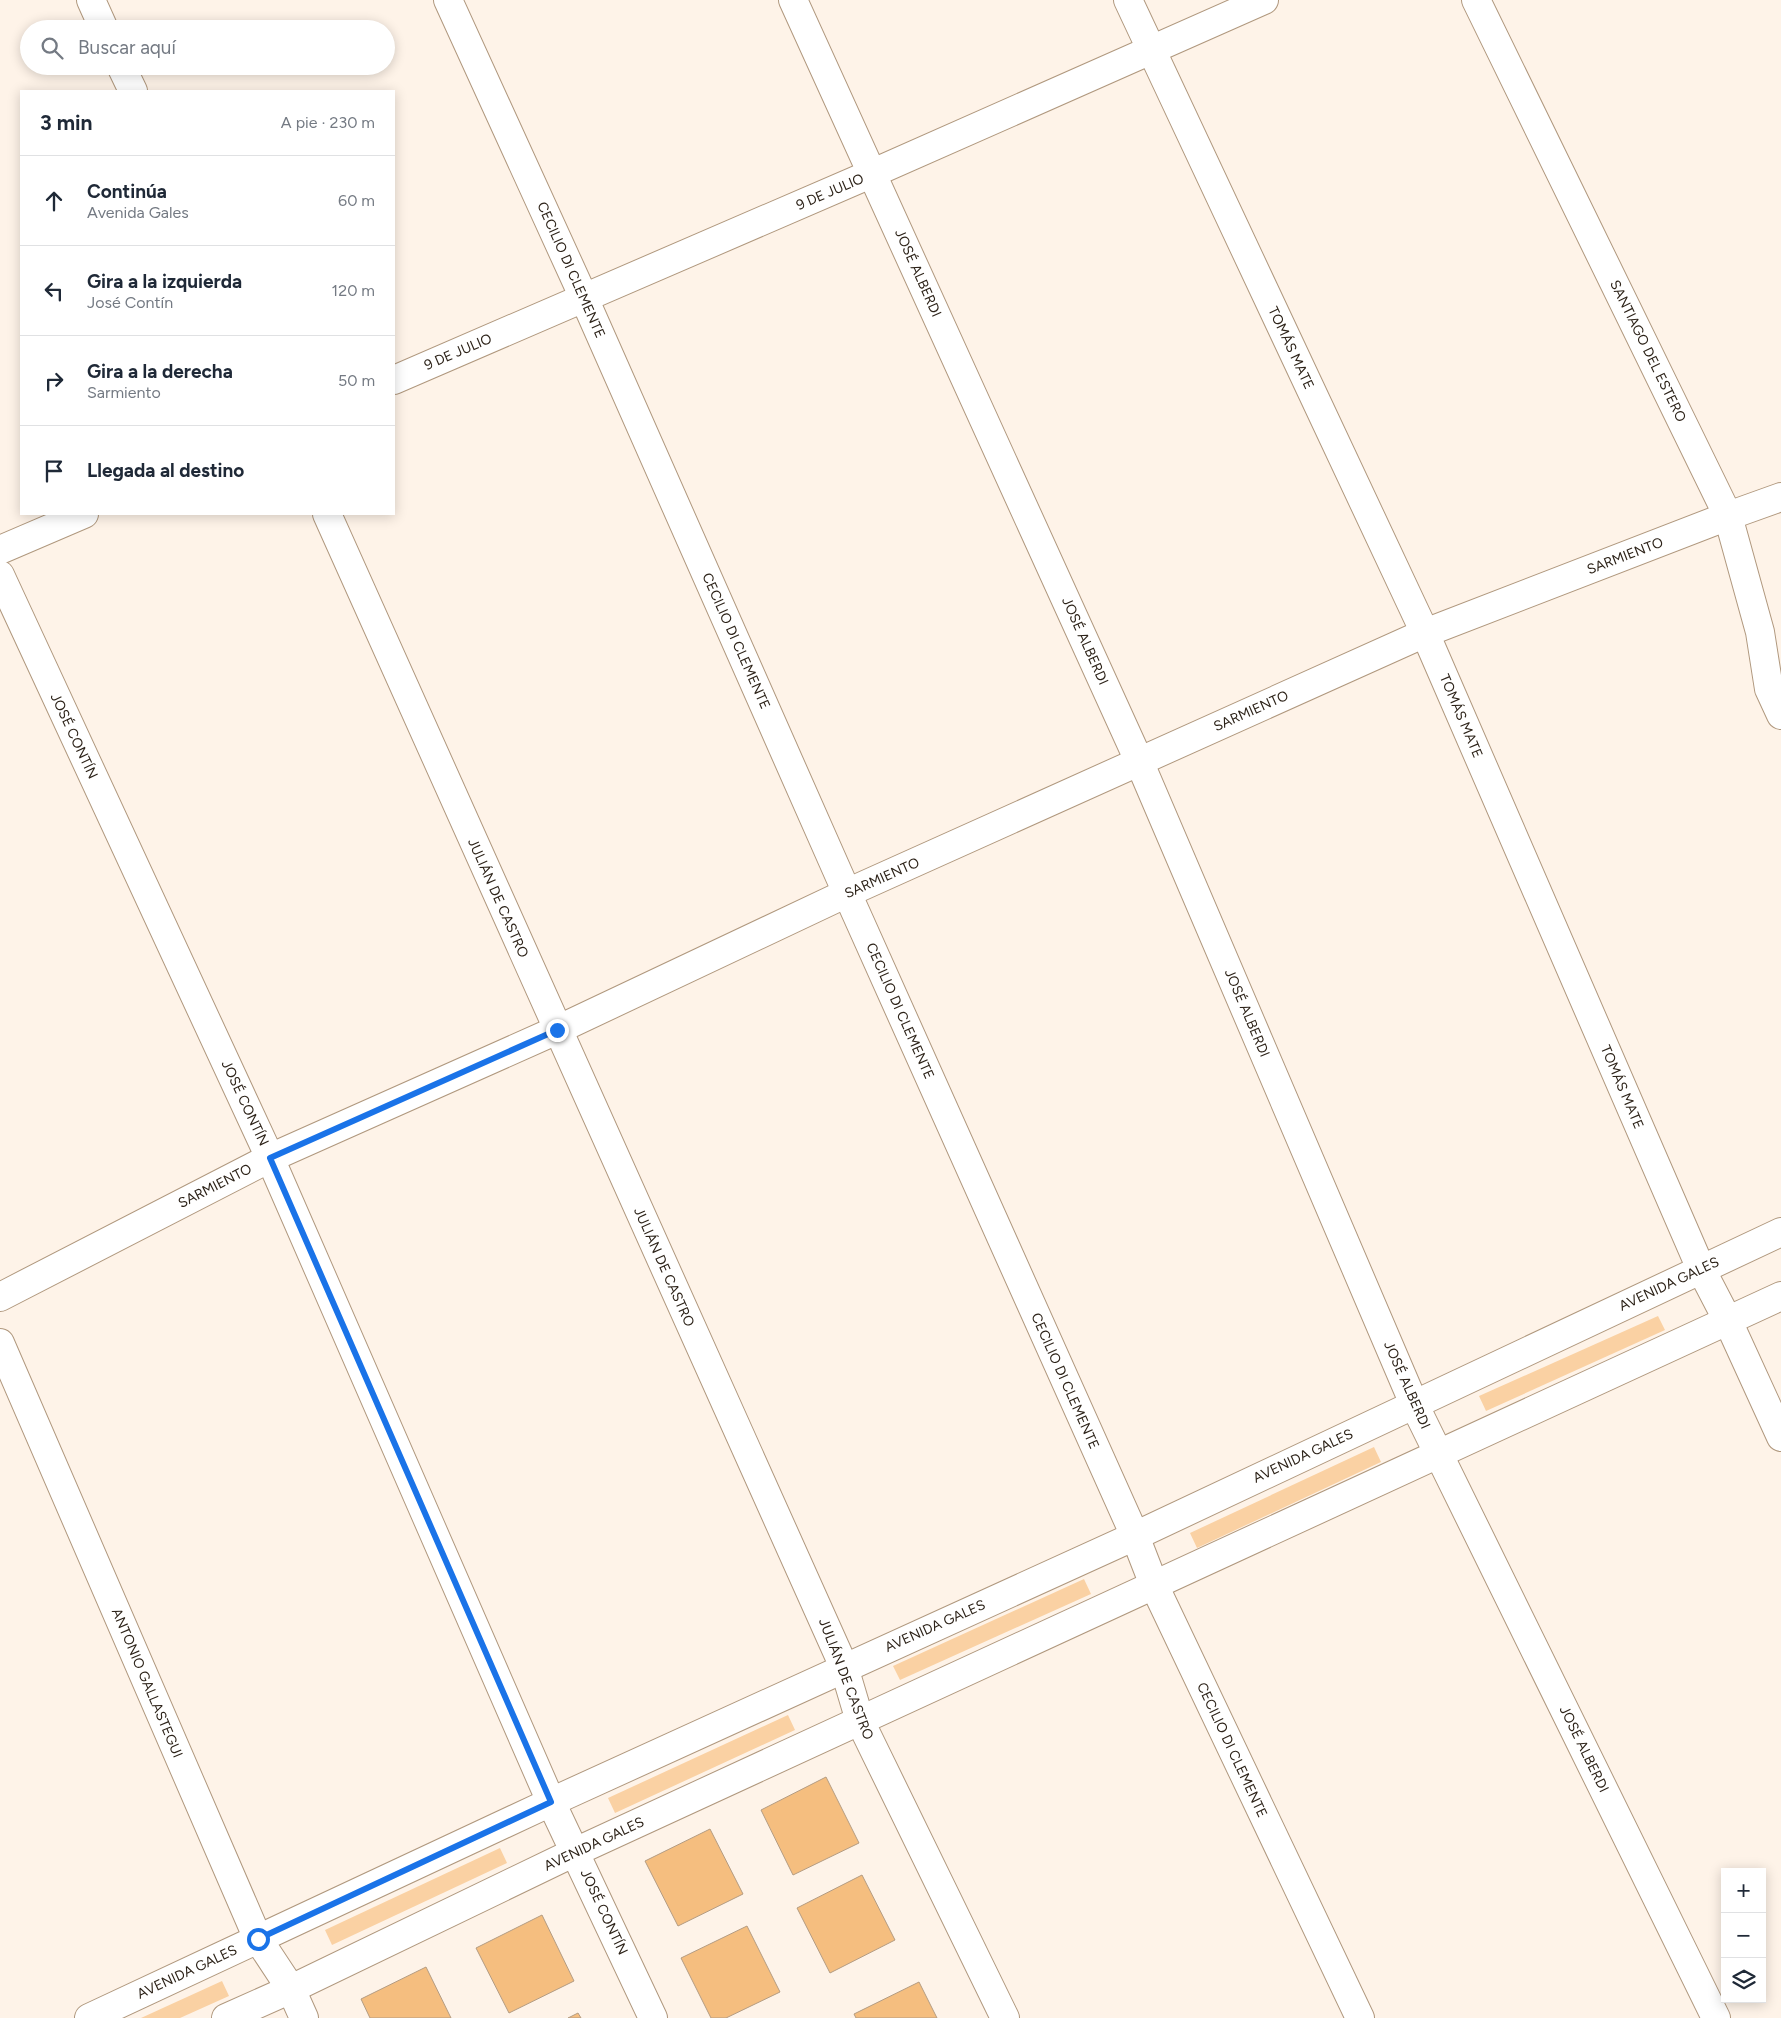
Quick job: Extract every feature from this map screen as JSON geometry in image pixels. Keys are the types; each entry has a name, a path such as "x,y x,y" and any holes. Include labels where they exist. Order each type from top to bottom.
{"street":[{"path":"91,0 100,20"},
{"name":"CECILIO DI CLEMENTE","path":"448,0 584,298 847,893 1135,1536 1154,1585 1360,2018"},
{"name":"JOSÉ ALBERDI","path":"793,0 1139,761 1414,1404 1716,2018"},
{"name":"TOMÁS MATE","path":"1128,0 1424,633 1701,1269 1781,1436"},
{"name":"9 DE JULIO","path":"395,380 873,173 1264,0"},
{"name":"SANTIAGO DEL ESTERO","path":"1476,0 1728,516 1771,640 1769,689 1781,715"},
{"path":"125,75 133,90"},
{"name":"SARMIENTO","path":"0,1297 270,1158 557,1030 847,893 1139,761 1424,633 1781,497"},
{"path":"0,550 82,515"},
{"name":"JULIÁN DE CASTRO","path":"327,515 844,1668 860,1721 1005,2018"},
{"name":"JOSÉ CONTÍN","path":"0,575 270,1158 551,1802 653,2018"},
{"name":"AVENIDA GALES","path":"89,2018 551,1802 1135,1536 1781,1232"},
{"name":"AVENIDA GALES","path":"226,2018 291,1989 575,1852 1781,1296"},
{"name":"ANTONIO GALLASTEGUI","path":"0,1343 258,1939 291,1989 304,2018"}],"shaded area":[{"path":"1658,1316 1665,1330 1486,1411 1479,1396"},
{"path":"1374,1447 1381,1462 1197,1548 1190,1533"},
{"path":"1084,1579 1091,1594 900,1680 893,1666"},
{"path":"788,1715 795,1730 615,1813 608,1798"},
{"path":"500,1848 507,1863 332,1945 325,1930"},
{"path":"222,1981 229,1996 180,2018 141,2018"}],"building":[{"path":"826,1777 859,1843 793,1875 761,1810"},
{"path":"710,1829 743,1894 678,1926 645,1861"},
{"path":"862,1875 895,1940 830,1973 797,1908"},
{"path":"542,1915 574,1981 509,2013 476,1948"},
{"path":"747,1926 780,1992 726,2018 711,2018 681,1958"},
{"path":"426,1967 451,2018 370,2018 361,1999"},
{"path":"919,1982 937,2018 856,2018 854,2014"},
{"path":"578,2013 581,2018 568,2018"}],"route":[{"path":"258,1939 551,1802 270,1158 557,1030"}]}
